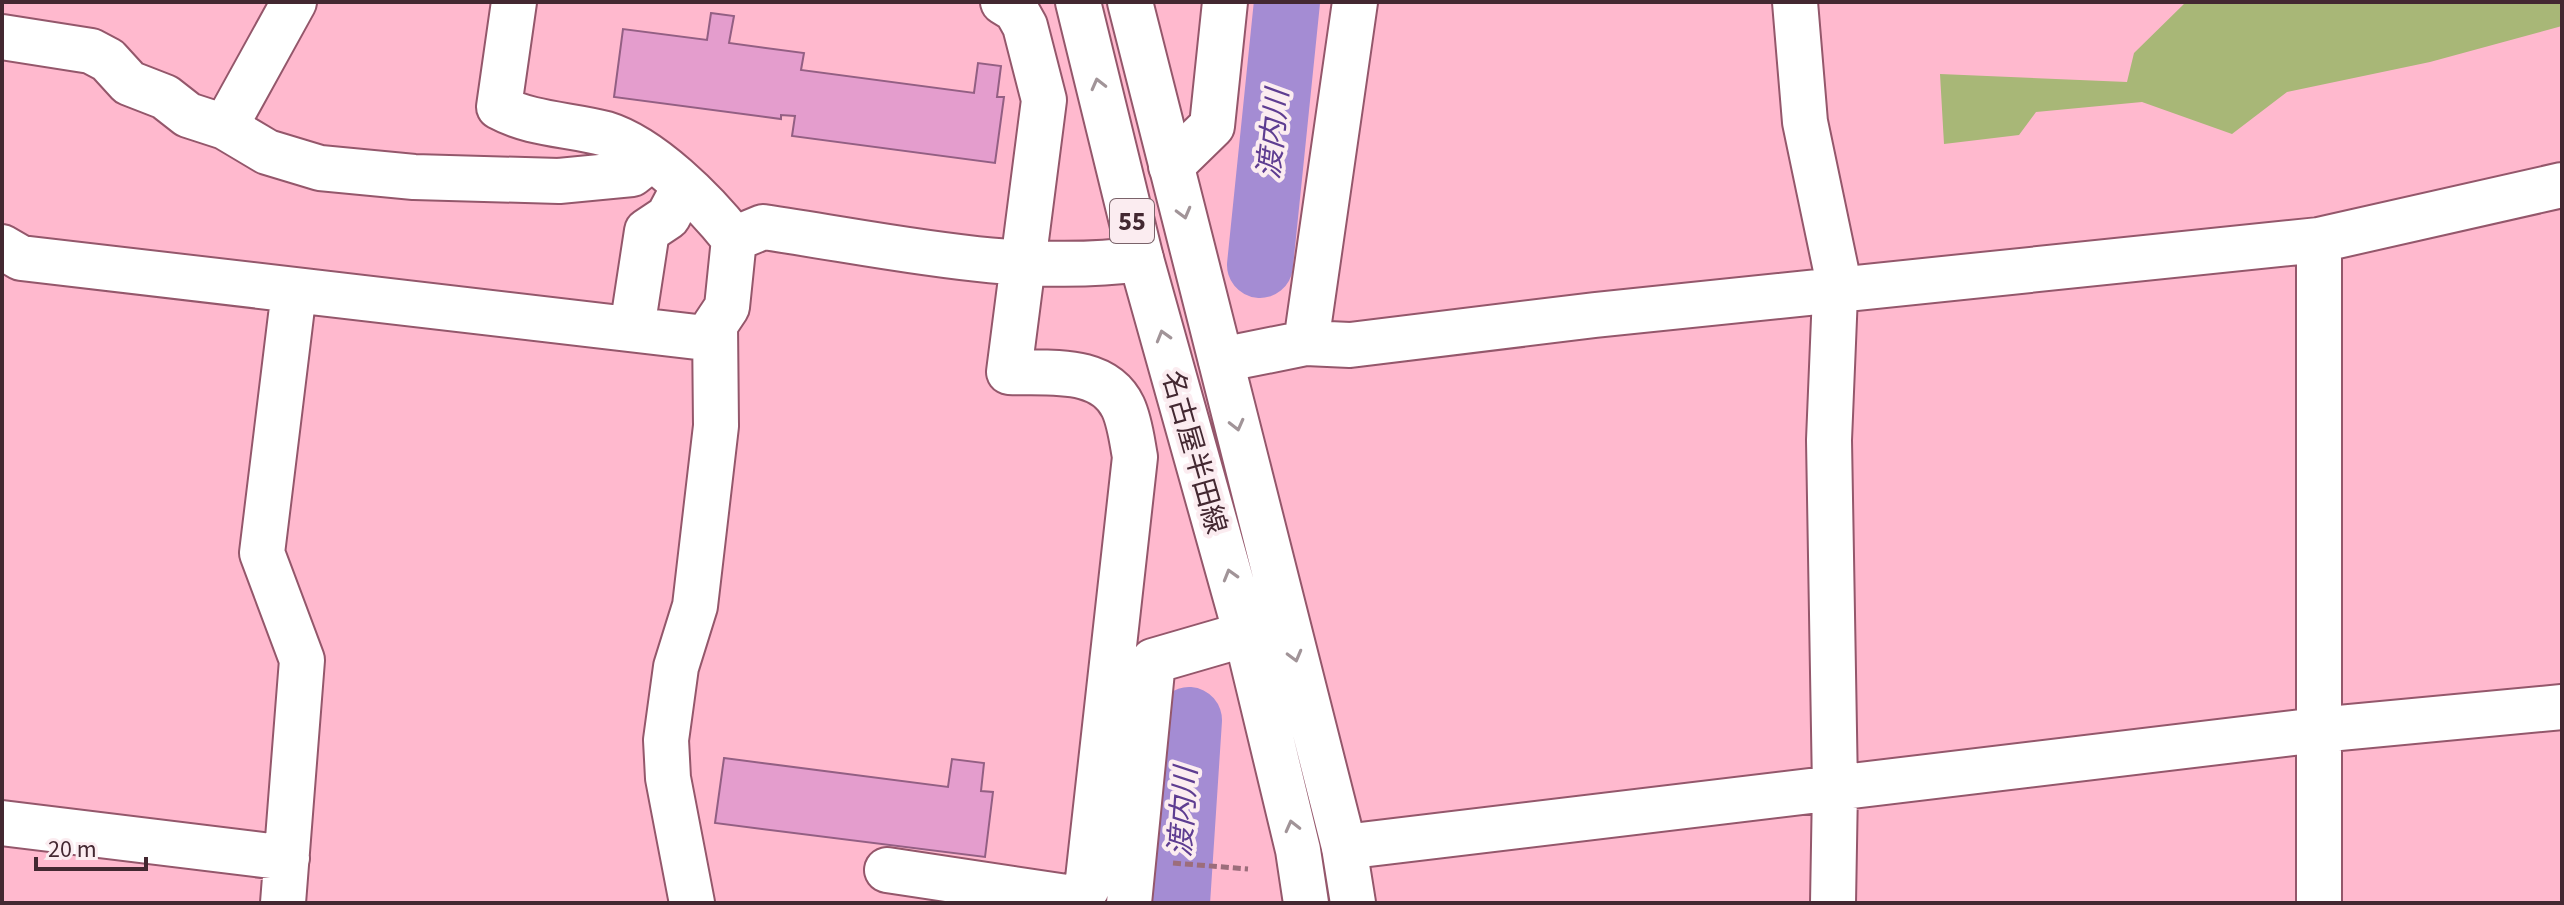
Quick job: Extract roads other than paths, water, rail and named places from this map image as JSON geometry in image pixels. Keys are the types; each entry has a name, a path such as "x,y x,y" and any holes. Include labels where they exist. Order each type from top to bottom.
{"street":[{"path":"225,127 294,2"},
{"path":"514,2 499,107 522,120 610,135 651,159 713,213 734,239 727,307 715,325 716,426 695,606 676,667 666,740 670,794 692,903"},
{"path":"887,870 1073,901 1087,888 1135,457 1124,408 1115,395 1091,376 1009,372 1044,100 1025,26 1016,10 1003,2"},
{"name":"名古屋半田線","path":"1078,2 1141,259 1246,634 1298,850 1306,903"},
{"name":"名古屋半田線","path":"1130,2 1344,847 1353,903"},
{"path":"1171,166 1212,126 1225,2"},
{"path":"1306,343 1355,2"},
{"path":"1795,2 1805,122 1836,270 1829,440 1835,788 1833,903"},
{"path":"2,37 91,51 108,60 129,83 165,97 188,115 225,127 267,152 320,168 414,177 559,181 632,174 651,159"},
{"path":"1221,360 1306,343 1350,345 2319,240 2562,185"},
{"path":"632,329 647,231 668,217 684,187"},
{"path":"734,239 763,227 1025,263 1069,266 1141,259"},
{"path":"2319,240 2319,903"},
{"path":"2,247 21,258 714,339"},
{"path":"283,903 302,660 262,553 294,291"},
{"path":"1129,903 1153,661 1246,634"},
{"path":"1344,847 2318,730 2562,707"},
{"path":"2,823 287,858"}],"waterway":[{"name":"渡内川","path":"1260,265 1287,2"},
{"name":"渡内川","path":"1177,903 1189,720"}]}
